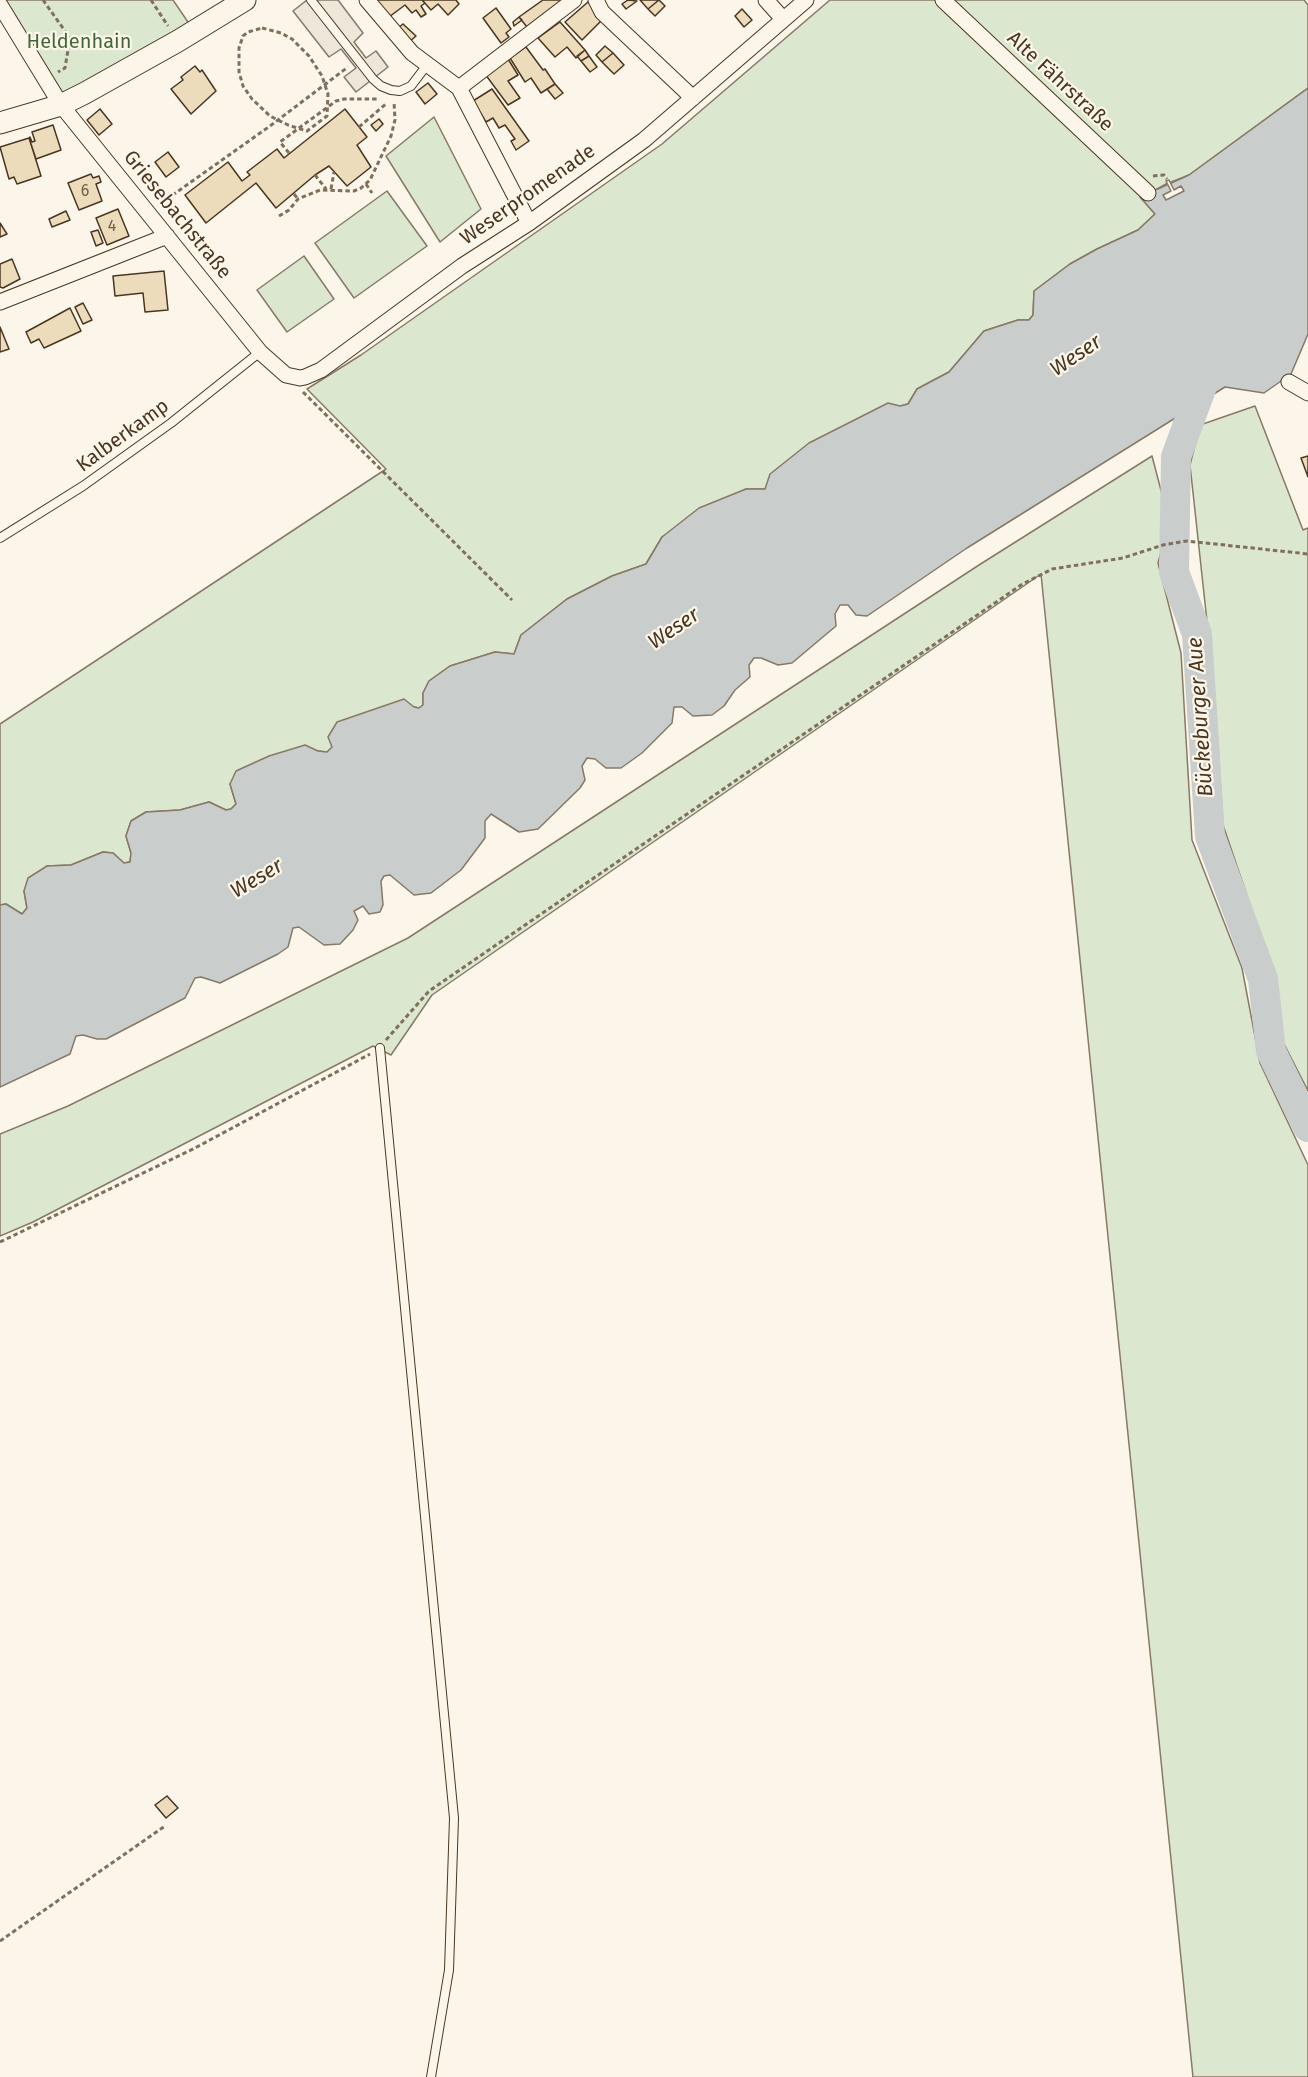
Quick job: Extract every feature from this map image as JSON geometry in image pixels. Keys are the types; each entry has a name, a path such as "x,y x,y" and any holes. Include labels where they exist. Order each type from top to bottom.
{"street":[{"path":"0,123 61,105 178,41 245,0"},
{"path":"367,0 412,53 459,88 528,223"},
{"path":"459,88 574,0"},
{"path":"596,0 602,12 693,98"},
{"path":"766,0 783,19"},
{"name":"Weserpromenade","path":"293,377 305,378 321,370 462,266 528,223 644,140 806,0"},
{"name":"Alte Fährstraße","path":"943,0 1148,193"},
{"name":"Griesebachstraße","path":"0,5 61,105 260,352"},
{"path":"0,302 167,236"},
{"path":"260,352 286,375 293,377"},
{"path":"1289,382 1308,393"}],"lane":[{"path":"310,0 357,60 381,86 400,91 411,86 420,77 427,64"},
{"name":"Kalberkamp","path":"0,538 93,479 171,423 260,352"},
{"path":"380,1048 454,1818 449,1970 431,2077"}],"path":[{"path":"43,0 70,38 65,68 44,79"},
{"path":"150,0 178,41"},
{"path":"254,29 270,29 292,39 309,56 326,84 327,107 327,116 307,131 278,121 263,110 243,86 238,72 238,48 243,36 254,29"},
{"path":"148,212 278,121 357,60"},
{"path":"289,153 280,142 336,101 370,98 381,99 387,103"},
{"path":"279,216 290,210 298,199 328,189 354,191 366,184 375,174 394,126 394,100 387,103 359,127"},
{"path":"317,123 321,128"},
{"path":"328,189 334,172"},
{"path":"315,175 328,189"},
{"path":"366,184 372,193"},
{"path":"294,194 298,199"},
{"path":"293,377 297,386 512,600"},
{"path":"0,1242 195,1148 380,1048 429,991 1020,585 1052,569 1123,558 1163,545 1187,541 1308,554"},
{"path":"0,1941 165,1826"}],"green space":[{"name":"Heldenhain","path":"3,0 173,0 190,25 65,97"},
{"path":"830,0 1304,0 1308,5 1308,88 1189,175 1166,184 1141,198 1155,214 1138,230 1070,264 1034,291 1033,315 1029,320 1018,320 984,331 949,372 917,389 908,404 901,406 765,489 746,489 662,537 646,564 612,576 567,599 521,635 514,654 495,652 450,666 429,681 423,693 423,705 419,708 414,707 327,752 318,751 230,784 236,804 231,809 226,810 209,802 180,810 146,812 131,821 126,836 131,853 130,862 124,863 113,853 103,852 71,865 47,866 24,891 27,908 22,914 6,904 0,905 0,724 386,469 307,389 361,355 662,144"},
{"path":"434,117 481,209 440,242 386,156"},
{"path":"387,191 427,246 354,298 315,243"},
{"path":"304,256 334,299 287,332 257,290"},
{"path":"1255,406 1303,530 1308,528 1308,1091 1283,1042 1273,972 1223,825 1214,686 1190,465 1200,425"},
{"path":"1152,456 1163,498 1163,545 1158,563 1181,653 1192,840 1242,968 1260,1063 1308,1165 1308,2077 1193,2077 1041,574 432,995 391,1055 373,1046 33,1222 0,1236 0,1134 68,1106 408,938 979,565"}],"shaded area":[{"path":"307,0 338,0 363,33 354,42 366,58 376,51 388,67 356,92 344,77 356,68 341,49 329,57 293,11"}],"water":[{"name":"Weser","path":"1308,88 1308,334 1291,374 1264,393 1225,387 967,548 867,616 856,615 848,605 840,605 835,614 836,626 792,663 778,665 761,658 754,658 749,665 750,677 735,690 724,706 712,715 693,716 682,707 674,707 672,723 642,753 621,768 606,768 595,759 587,758 582,766 585,780 580,788 538,829 519,832 491,814 485,821 485,838 461,870 431,893 414,895 390,875 384,876 381,881 383,905 380,912 369,914 363,906 354,911 358,920 353,930 340,944 324,945 299,927 293,928 288,947 278,954 220,983 201,977 195,978 185,998 106,1039 76,1036 70,1054 0,1087 0,905 6,904 22,914 27,908 24,891 28,878 47,866 71,865 103,852 113,853 124,863 130,862 131,853 126,836 131,821 146,812 180,810 209,802 226,810 231,809 236,804 230,784 236,771 269,756 305,745 327,752 332,747 328,737 337,722 404,699 419,708 423,705 423,693 429,681 450,666 495,652 514,654 521,635 567,599 612,576 646,564 662,537 699,508 746,489 765,489 770,474 809,443 888,403 900,406 908,404 917,389 949,372 984,331 1018,320 1029,320 1033,315 1034,291 1070,264 1138,230 1155,214 1140,197 1189,175"}],"pier":[{"path":"1169,180 1174,190 1181,186 1184,191 1166,200 1163,195 1171,191 1166,181"}],"building":[{"path":"376,0 422,0 425,3 421,6 426,14 421,17 416,10 412,13 405,5 389,17"},
{"path":"424,0 456,0 459,4 448,15 438,4 431,10"},
{"path":"543,0 565,0 527,27 519,17"},
{"path":"628,0 637,1 626,9 622,4"},
{"path":"640,0 659,0 648,9"},
{"path":"659,0 665,6 655,16 648,9"},
{"path":"588,2 604,18 582,40 565,22"},
{"path":"496,8 511,29 506,33 509,37 501,43 483,18"},
{"path":"742,9 752,20 744,27 735,16"},
{"path":"519,17 522,20 514,26 513,22"},
{"path":"560,22 585,50 576,58 567,47 555,57 538,38"},
{"path":"403,24 416,36 409,42 398,28"},
{"path":"605,46 613,53 602,62 596,55"},
{"path":"526,47 555,84 541,93 531,78 525,82 510,58"},
{"path":"585,50 589,56 581,61 577,56"},
{"path":"613,53 624,65 614,74 602,62"},
{"path":"589,56 597,67 590,72 581,61"},
{"path":"508,59 518,75 508,81 520,98 508,105 485,74"},
{"path":"195,66 200,72 202,70 216,91 191,114 171,89 183,80 181,77"},
{"path":"428,83 437,94 425,104 416,92"},
{"path":"555,84 563,93 555,99 547,89"},
{"path":"492,89 529,141 516,150 511,141 515,139 505,125 499,128 493,118 486,122 473,101"},
{"path":"100,109 112,124 99,135 87,120"},
{"path":"345,109 367,137 357,145 371,167 347,186 329,166 276,208 256,183 206,223 185,195 228,162 242,181 250,175 247,172 277,149 284,158"},
{"path":"379,119 383,124 376,131 371,125"},
{"path":"53,125 61,150 36,159 29,138 32,142 35,141 32,132"},
{"path":"29,138 41,176 17,184 14,177 9,179 0,147"},
{"path":"168,152 179,167 166,177 155,162"},
{"path":"91,174 93,178 99,176 101,182 96,184 102,201 79,210 68,183"},
{"path":"118,209 129,236 107,245 96,218"},
{"path":"66,211 70,220 52,227 49,219"},
{"path":"0,223 7,234 0,237"},
{"path":"98,230 103,243 96,246 91,232"},
{"path":"12,259 20,279 3,288 0,287 0,264"},
{"path":"164,271 168,310 145,312 143,293 115,296 113,276"},
{"path":"83,303 92,320 83,324 75,307"},
{"path":"70,308 81,331 44,348 39,339 31,343 26,332"},
{"path":"0,327 9,349 0,352"},
{"path":"1308,456 1308,477 1301,458"},
{"path":"167,1796 178,1808 166,1818 155,1805"}],"waterway":[{"name":"Bückeburger Aue","path":"1209,367 1176,457 1174,572 1197,634 1210,836 1263,979 1271,1051 1308,1127"}]}
